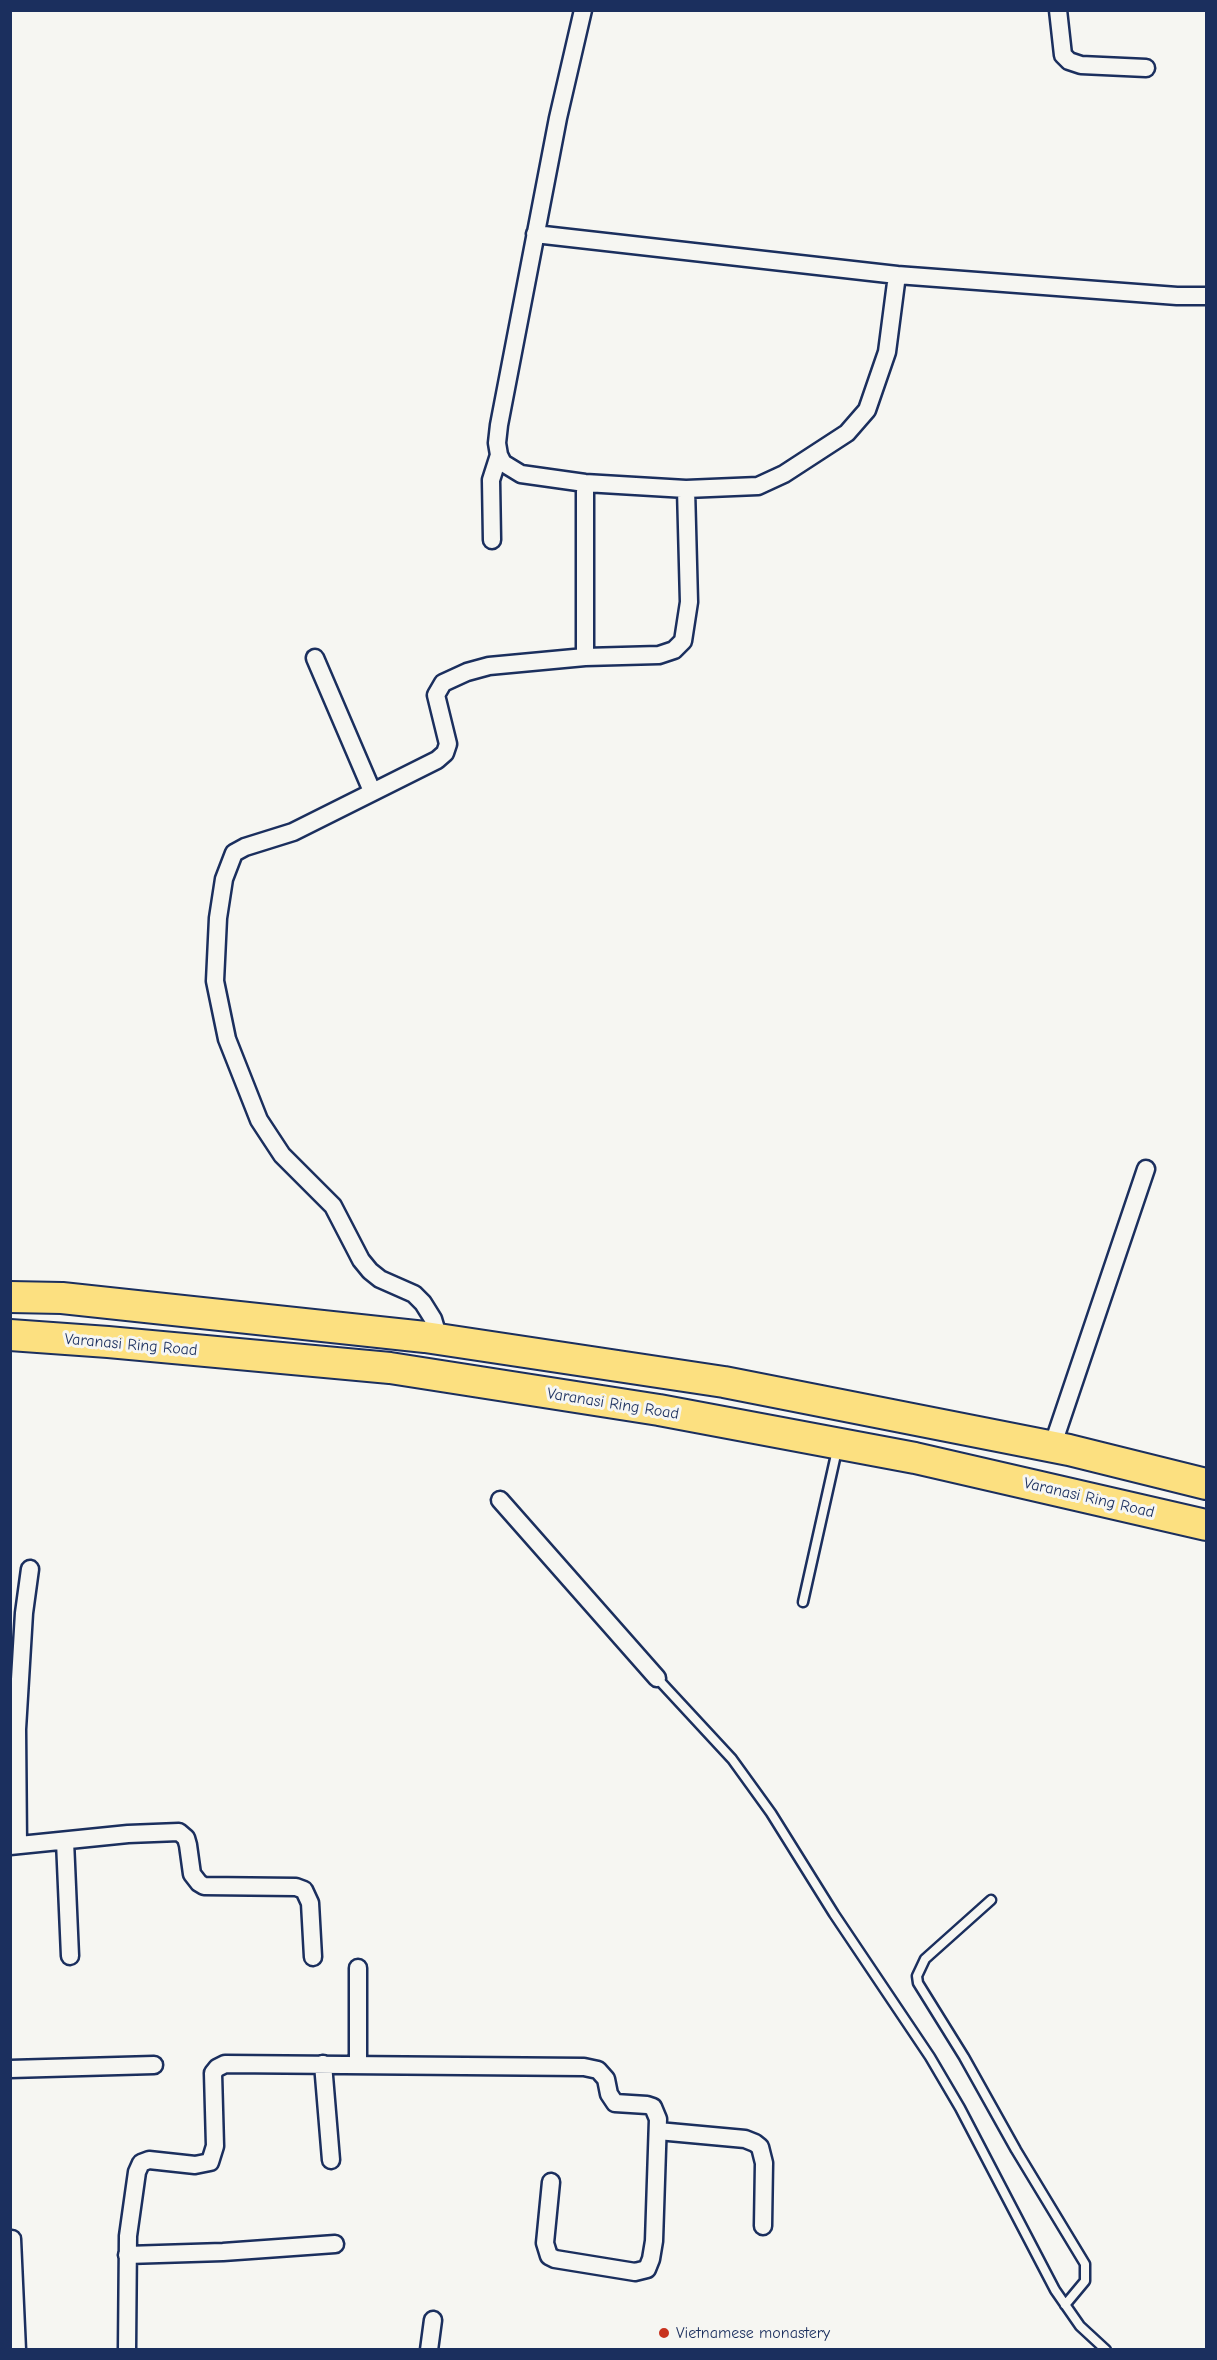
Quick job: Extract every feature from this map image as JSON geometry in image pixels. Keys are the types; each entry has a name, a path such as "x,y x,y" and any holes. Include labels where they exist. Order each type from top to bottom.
{"highway":[{"path":"10,1297 62,1299 439,1339 724,1382 1052,1446 1206,1484"},
{"name":"Varanasi Ring Road","path":"10,1335 390,1368 659,1410 915,1458 1206,1525"}],"street":[{"path":"492,540 491,480 499,455 499,425 558,118 583,10"},
{"path":"1058,10 1064,55 1069,62 1081,65 1146,68"},
{"path":"535,234 897,275 1177,296 1206,296"},
{"path":"499,455 503,463 521,474 585,483 686,489 758,486 784,474 847,433 867,410 887,352 897,275"},
{"path":"585,483 585,657"},
{"path":"439,1339 433,1319 423,1303 414,1294 380,1279 361,1260 333,1206 293,1167 268,1137 248,1098 227,1039 215,981 218,918 224,879 234,853 245,847 293,832 437,760 445,753 448,744 447,735 436,694 443,684 467,672 489,666 585,657 659,655 674,650 683,641 689,602 686,489"},
{"path":"315,658 372,791"},
{"path":"1052,1446 1146,1169"},
{"path":"500,1500 657,1678"},
{"path":"30,1569 17,1613 18,1729 14,1846 128,1834 179,1832 186,1838 194,1879 204,1886 296,1887 304,1890 310,1903 313,1957"},
{"path":"65,1841 70,1956"},
{"path":"358,1968 358,2064"},
{"path":"127,2349 127,2255 137,2172 141,2163 156,2159 203,2165 210,2162 214,2155 213,2073 217,2068 233,2062 592,2068 603,2074 609,2094 615,2103 653,2107 658,2119 650,2265 642,2272 555,2259 549,2256 545,2243 551,2182"},
{"path":"323,2064 331,2160"},
{"path":"10,2069 154,2065"},
{"path":"658,2131 745,2139 755,2143 760,2148 764,2163 763,2226"},
{"path":"12,2239 17,2349"},
{"path":"127,2255 223,2253 335,2244"},
{"path":"429,2349 433,2320"}],"lane":[{"path":"803,1602 838,1444"},
{"path":"657,1678 732,1759 749,1782 930,2057 975,2136 1055,2290 1080,2326 1106,2349"},
{"path":"991,1900 925,1959 917,1976 918,1983 964,2057 1085,2265 1085,2281 1065,2305"}],"place":[{"name":"Vietnamese monastery","path":"664,2333"}]}
